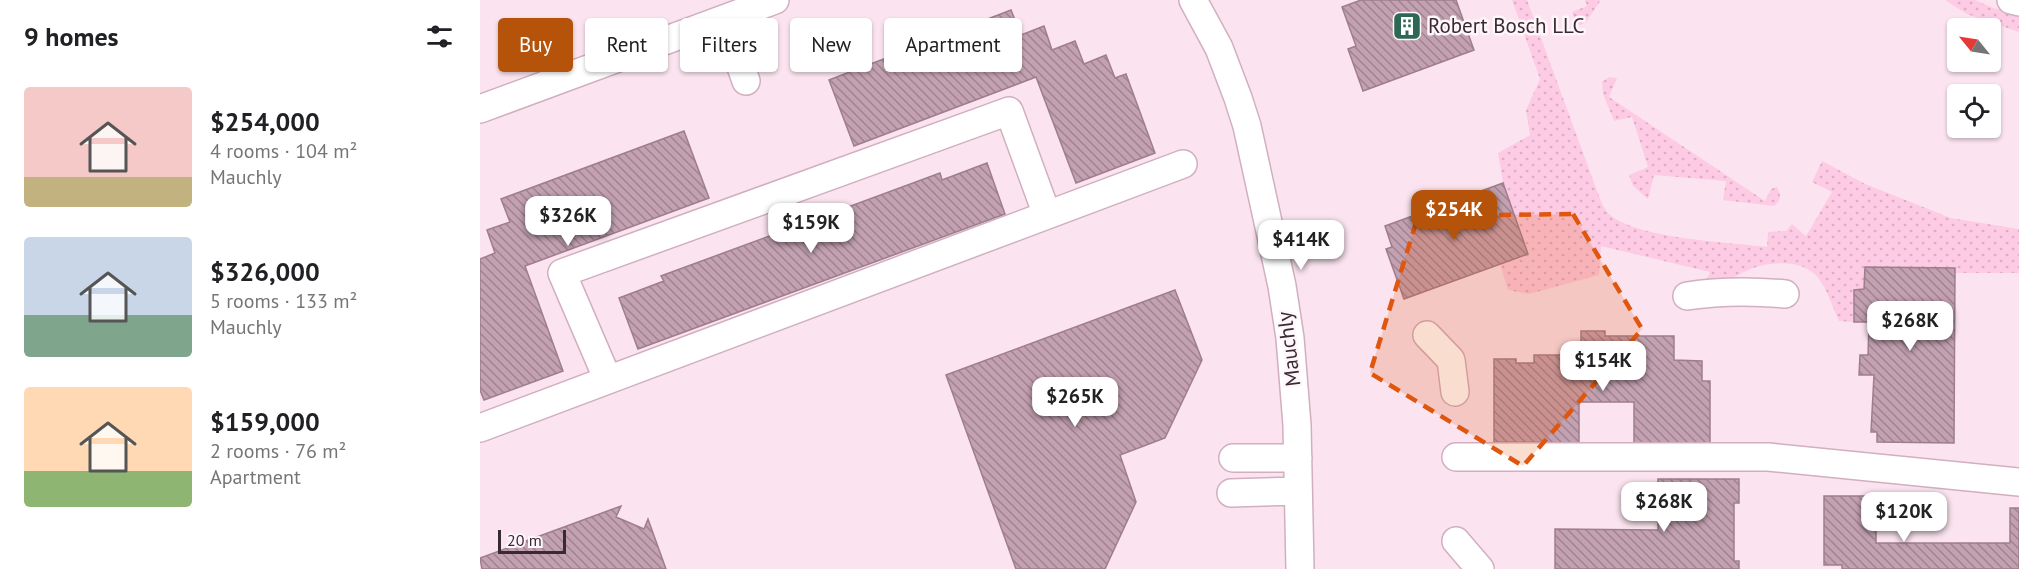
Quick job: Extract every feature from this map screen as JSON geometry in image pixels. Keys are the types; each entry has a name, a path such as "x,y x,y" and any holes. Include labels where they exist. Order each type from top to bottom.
{"street":[{"path":"727,18 775,0"},
{"name":"Mauchly","path":"1193,0 1219,48 1247,126 1282,286 1297,425 1300,569"},
{"path":"2011,0 2019,2"},
{"path":"481,106 680,35"},
{"path":"743,72 746,81"},
{"path":"608,380 562,273 1009,111 1047,215"},
{"path":"480,428 1183,164"},
{"path":"1687,296 1724,291 1785,294"},
{"path":"1427,335 1451,360 1455,392"},
{"path":"1456,457 1768,457 2019,482"},
{"path":"1233,458 1298,458"},
{"path":"1231,493 1298,491"},
{"path":"1456,541 1480,569"}],"highlighted area":[{"path":"1573,214 1642,329 1523,466 1370,373 1418,216"}],"shaded area":[{"path":"1512,0 1527,0 1601,202 1608,213 1621,222 1638,229 1683,238 1767,247 1768,232 1786,231 1792,224 1806,236 1832,192 1812,182 1822,161 1865,184 1951,218 2019,229 2019,273 1955,273 1955,268 1865,267 1864,289 1854,290 1854,322 1839,321 1828,294 1812,272 1804,267 1785,263 1764,265 1746,271 1722,284 1704,286 1710,272 1601,246 1599,275 1529,294 1508,290 1500,264 1528,253 1503,183 1498,153 1530,135 1526,110 1540,79"},
{"path":"1585,0 1601,0 1586,22 1581,25 1576,24 1572,12 1587,6"},
{"path":"1945,0 1975,0 1993,8 2019,13 2019,32 2001,26 2001,18 1979,18 1967,14"},
{"path":"1609,77 1617,78 1609,97 1765,201 1771,189 1777,187 1780,195 1778,202 1774,206 1723,200 1726,181 1654,175 1648,199 1633,186 1629,175 1648,167 1632,117 1614,121 1603,94 1602,82"}],"building":[{"name":"Robert Bosch LLC","path":"1361,0 1456,0 1474,50 1363,91 1348,49 1356,46 1342,7"},
{"path":"1011,10 1014,18 990,18"},
{"path":"1044,26 1052,50 1075,41 1084,64 1106,55 1115,78 1126,74 1155,153 1076,183 1036,77 854,146 829,80 850,72 872,72 872,63 884,59 884,72 1022,72 1022,35"},
{"path":"684,131 709,198 525,266 563,371 484,400 480,390 480,259 495,253 487,230 510,222 501,199"},
{"path":"987,163 1005,214 638,349 619,298 664,281 661,276 940,173 942,180"},
{"path":"1503,183 1528,254 1404,299 1386,249 1392,247 1385,226"},
{"path":"1865,267 1955,268 1954,443 1877,442 1877,432 1871,432 1874,375 1859,375 1860,355 1868,355 1869,322 1854,322 1854,290 1864,289"},
{"path":"1175,290 1202,360 1165,438 1120,455 1136,502 1105,569 1016,569 946,375"},
{"path":"1581,331 1605,331 1605,336 1674,336 1674,360 1702,361 1702,381 1710,381 1710,444 1634,443 1634,402 1579,402 1579,443 1494,442 1494,359 1516,359 1516,363 1534,363 1534,355 1581,355"},
{"path":"1658,479 1739,479 1739,503 1734,503 1734,561 1739,561 1739,569 1555,569 1555,529 1658,530"},
{"path":"1824,496 1876,496 1876,543 2010,543 2010,508 2019,508 2019,569 1842,569 1842,565 1824,565"},
{"path":"621,506 616,517 644,529 648,519 666,569 482,569 480,558"}],"place":[{"name":"Robert Bosch LLC","path":"1407,26"}]}
